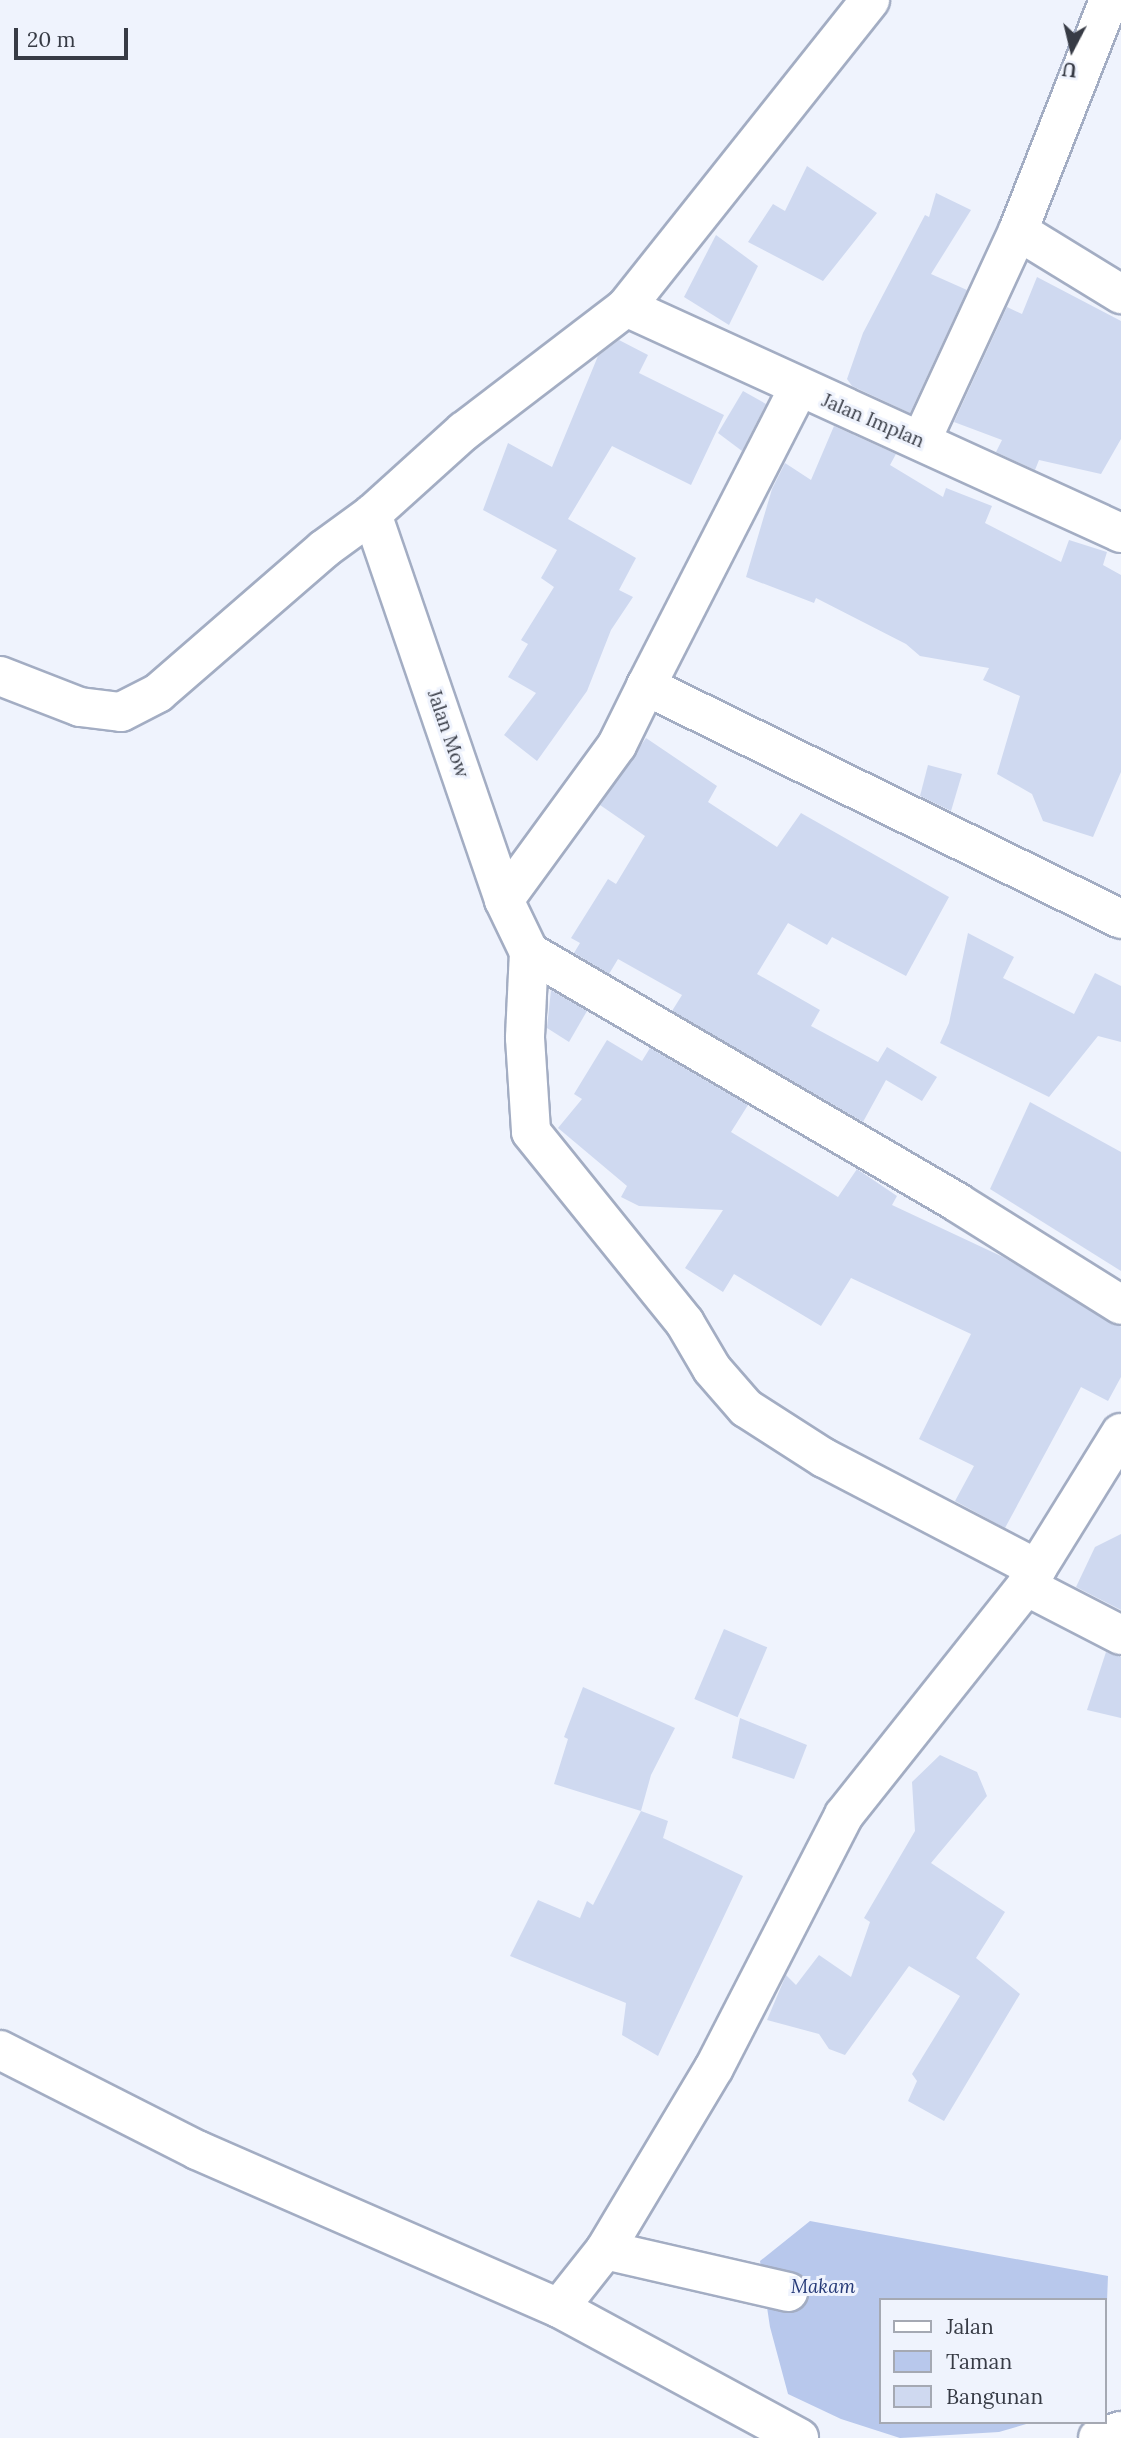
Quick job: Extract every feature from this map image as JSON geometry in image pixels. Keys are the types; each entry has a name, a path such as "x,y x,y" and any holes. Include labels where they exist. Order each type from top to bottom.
{"street":[{"path":"0,676 80,707 121,712 158,693 464,431 626,307 870,0"},
{"path":"921,441 1018,231 1110,0"},
{"path":"1018,231 1121,294"},
{"name":"Jalan Implan","path":"626,307 798,388 1121,533"},
{"path":"504,900 617,746 798,388"},
{"name":"Jalan Mow","path":"349,531 504,900 529,952"},
{"path":"646,686 1121,919"},
{"path":"1121,1305 958,1203 529,952 524,1038 531,1132 685,1323 712,1369 746,1408 824,1458 1031,1577 1121,1635"},
{"path":"559,2308 605,2250 714,2068 844,1815 1031,1577 1116,1452"},
{"path":"0,2050 197,2150 559,2308 799,2438"},
{"path":"605,2250 788,2292"},
{"path":"1098,2438 1121,2431"}],"green space":[{"name":"Makam","path":"810,2221 1108,2276 1107,2301 1107,2298 880,2298 880,2424 1026,2424 999,2432 900,2438 841,2419 788,2394 770,2327 760,2261"}],"building":[{"path":"807,166 877,213 823,281 748,242 773,204 785,211"},
{"path":"936,193 971,210 931,274 967,290 910,413 852,386 847,379 863,333 925,215 929,217"},
{"path":"716,235 758,266 729,325 684,297"},
{"path":"1037,277 1121,321 1121,439 1101,474 1039,460 1035,470 996,452 1002,440 954,422 1007,307 1022,314"},
{"path":"619,340 648,355 639,373 724,415 691,485 612,446 568,519 636,558 619,590 633,597 611,630 587,691 537,761 504,735 536,693 508,677 528,644 521,640 554,587 541,578 557,550 483,510 508,443 552,467 598,356"},
{"path":"743,391 766,404 742,451 718,433"},
{"path":"834,426 896,454 890,465 943,497 946,488 992,506 985,523 1061,562 1069,540 1107,552 1103,565 1121,575 1121,772 1093,837 1043,821 1032,794 997,774 1020,696 983,680 989,668 920,656 906,644 816,598 814,603 746,577 772,489 785,463 811,480"},
{"path":"646,738 717,786 708,802 777,847 801,813 949,897 906,976 832,937 827,945 788,923 757,974 820,1010 811,1026 878,1062 887,1047 937,1077 922,1101 886,1080 863,1122 672,1011 682,995 618,959 609,974 574,953 580,943 571,938 608,879 616,884 645,836 600,805"},
{"path":"928,765 962,774 951,811 920,796"},
{"path":"968,933 1014,957 1003,978 1074,1014 1095,973 1121,986 1121,1042 1098,1036 1049,1097 940,1043 949,1023"},
{"path":"551,990 587,1011 569,1042 547,1028"},
{"path":"607,1040 642,1061 650,1048 748,1105 731,1132 838,1197 857,1169 897,1196 892,1205 1003,1257 1121,1327 1121,1377 1108,1401 1081,1387 1005,1528 955,1501 974,1466 919,1439 971,1334 851,1278 821,1326 734,1274 723,1292 685,1268 723,1210 639,1206 621,1197 627,1186 558,1128 582,1099 574,1094"},
{"path":"1030,1102 1121,1152 1121,1271 990,1189"},
{"path":"1121,1534 1121,1610 1076,1587 1095,1547"},
{"path":"724,1629 767,1647 738,1717 694,1699"},
{"path":"1106,1652 1121,1657 1121,1718 1087,1710"},
{"path":"583,1687 675,1728 651,1775 641,1811 554,1784 568,1739 564,1737"},
{"path":"740,1718 807,1745 794,1779 732,1758"},
{"path":"940,1755 977,1772 987,1796 931,1863 1005,1912 976,1958 1020,1994 944,2121 908,2101 917,2081 912,2074 960,1996 909,1966 845,2055 829,2049 819,2034 767,2020 786,1975 796,1985 819,1955 851,1977 870,1922 864,1918 915,1831 912,1782"},
{"path":"641,1811 668,1821 663,1838 743,1876 658,2056 622,2035 626,2003 510,1956 538,1900 580,1918 587,1901 593,1905"}]}
